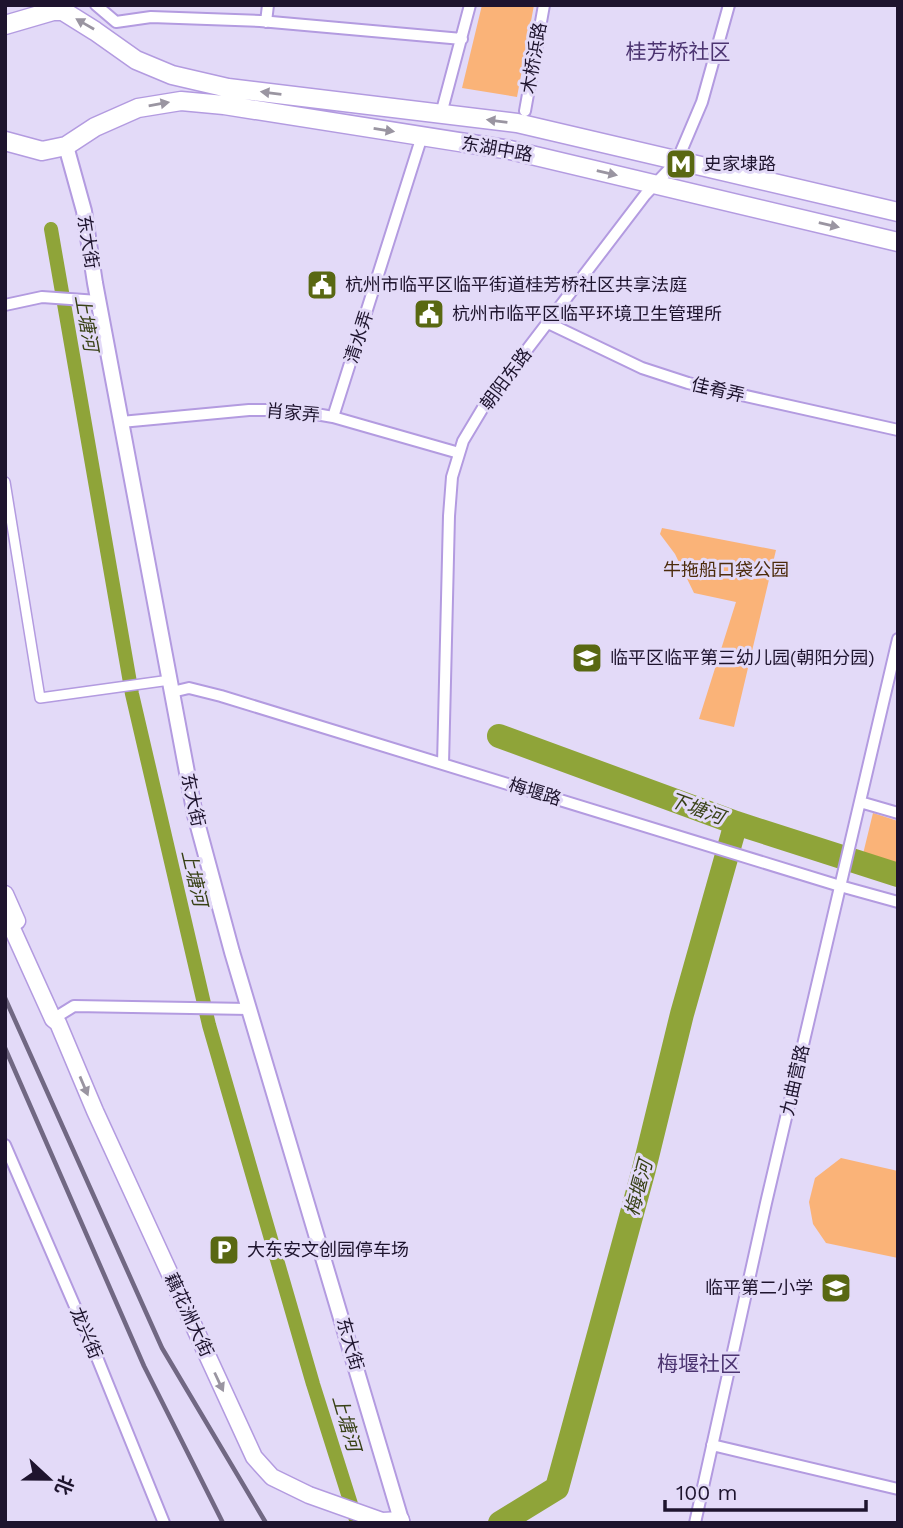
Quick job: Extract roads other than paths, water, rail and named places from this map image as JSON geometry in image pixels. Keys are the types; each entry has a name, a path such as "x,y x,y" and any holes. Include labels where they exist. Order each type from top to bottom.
{"main road":[{"name":"东湖中路","path":"5,25 38,10 63,11 136,60 172,75 228,88 517,123 898,212"},
{"name":"东湖中路","path":"66,146 95,127 138,108 181,101 225,105 510,150 898,242"},
{"path":"5,141 42,151 66,146"},
{"name":"藕花洲大街","path":"5,894 95,1111 254,1457 272,1477 309,1495 382,1521 402,1521"},
{"name":"藕花洲大街","path":"5,913 57,1019"}],"street":[{"path":"96,5 116,22 151,17 266,22 461,39"},
{"path":"266,22 268,5"},
{"path":"441,114 470,5"},
{"name":"木桥浜路","path":"525,111 544,5"},
{"name":"朝阳东路","path":"443,764 449,516 452,477 463,441 484,406 655,184 677,161 702,102 729,5"},
{"name":"清水弄","path":"333,417 422,136"},
{"name":"东大街","path":"66,146 84,211 167,685 195,815 232,952 402,1521"},
{"path":"5,305 42,297 98,301"},
{"name":"佳肴弄","path":"548,323 642,368 688,383 898,430"},
{"name":"肖家弄","path":"121,422 249,410 293,410 333,417 459,453"},
{"path":"5,482 40,698 167,685"},
{"name":"九曲营路","path":"695,1523 766,1203 898,639"},
{"name":"梅堰路","path":"167,685 220,696 898,902"},
{"path":"859,805 898,813"},
{"path":"57,1019 74,1006 249,1009"},
{"name":"龙兴街","path":"5,1145 96,1355 164,1523"},
{"path":"712,1445 898,1489"}],"waterway":[{"name":"上塘河","path":"51,229 132,694 209,1025 313,1384 357,1523"},
{"name":"下塘河","path":"499,736 736,823 898,875"},
{"name":"梅堰河","path":"500,1523 557,1488 644,1169 682,1014 736,823"}],"railway":[{"path":"5,998 162,1348 266,1523"},
{"path":"5,1048 144,1366 223,1523"}],"place":[{"name":"史家埭路","path":"681,164"},
{"name":"杭州市临平区临平街道桂芳桥社区共享法庭","path":"322,285"},
{"name":"杭州市临平区临平环境卫生管理所","path":"429,314"},
{"name":"临平区临平第三幼儿园(朝阳分园)","path":"587,658"},
{"name":"大东安文创园停车场","path":"224,1250"},
{"name":"临平第二小学","path":"836,1288"}],"district":[{"name":"桂芳桥社区","path":"678,52"},
{"name":"梅堰社区","path":"699,1364"}],"park label":[{"name":"牛拖船口袋公园","path":"726,570"}]}
